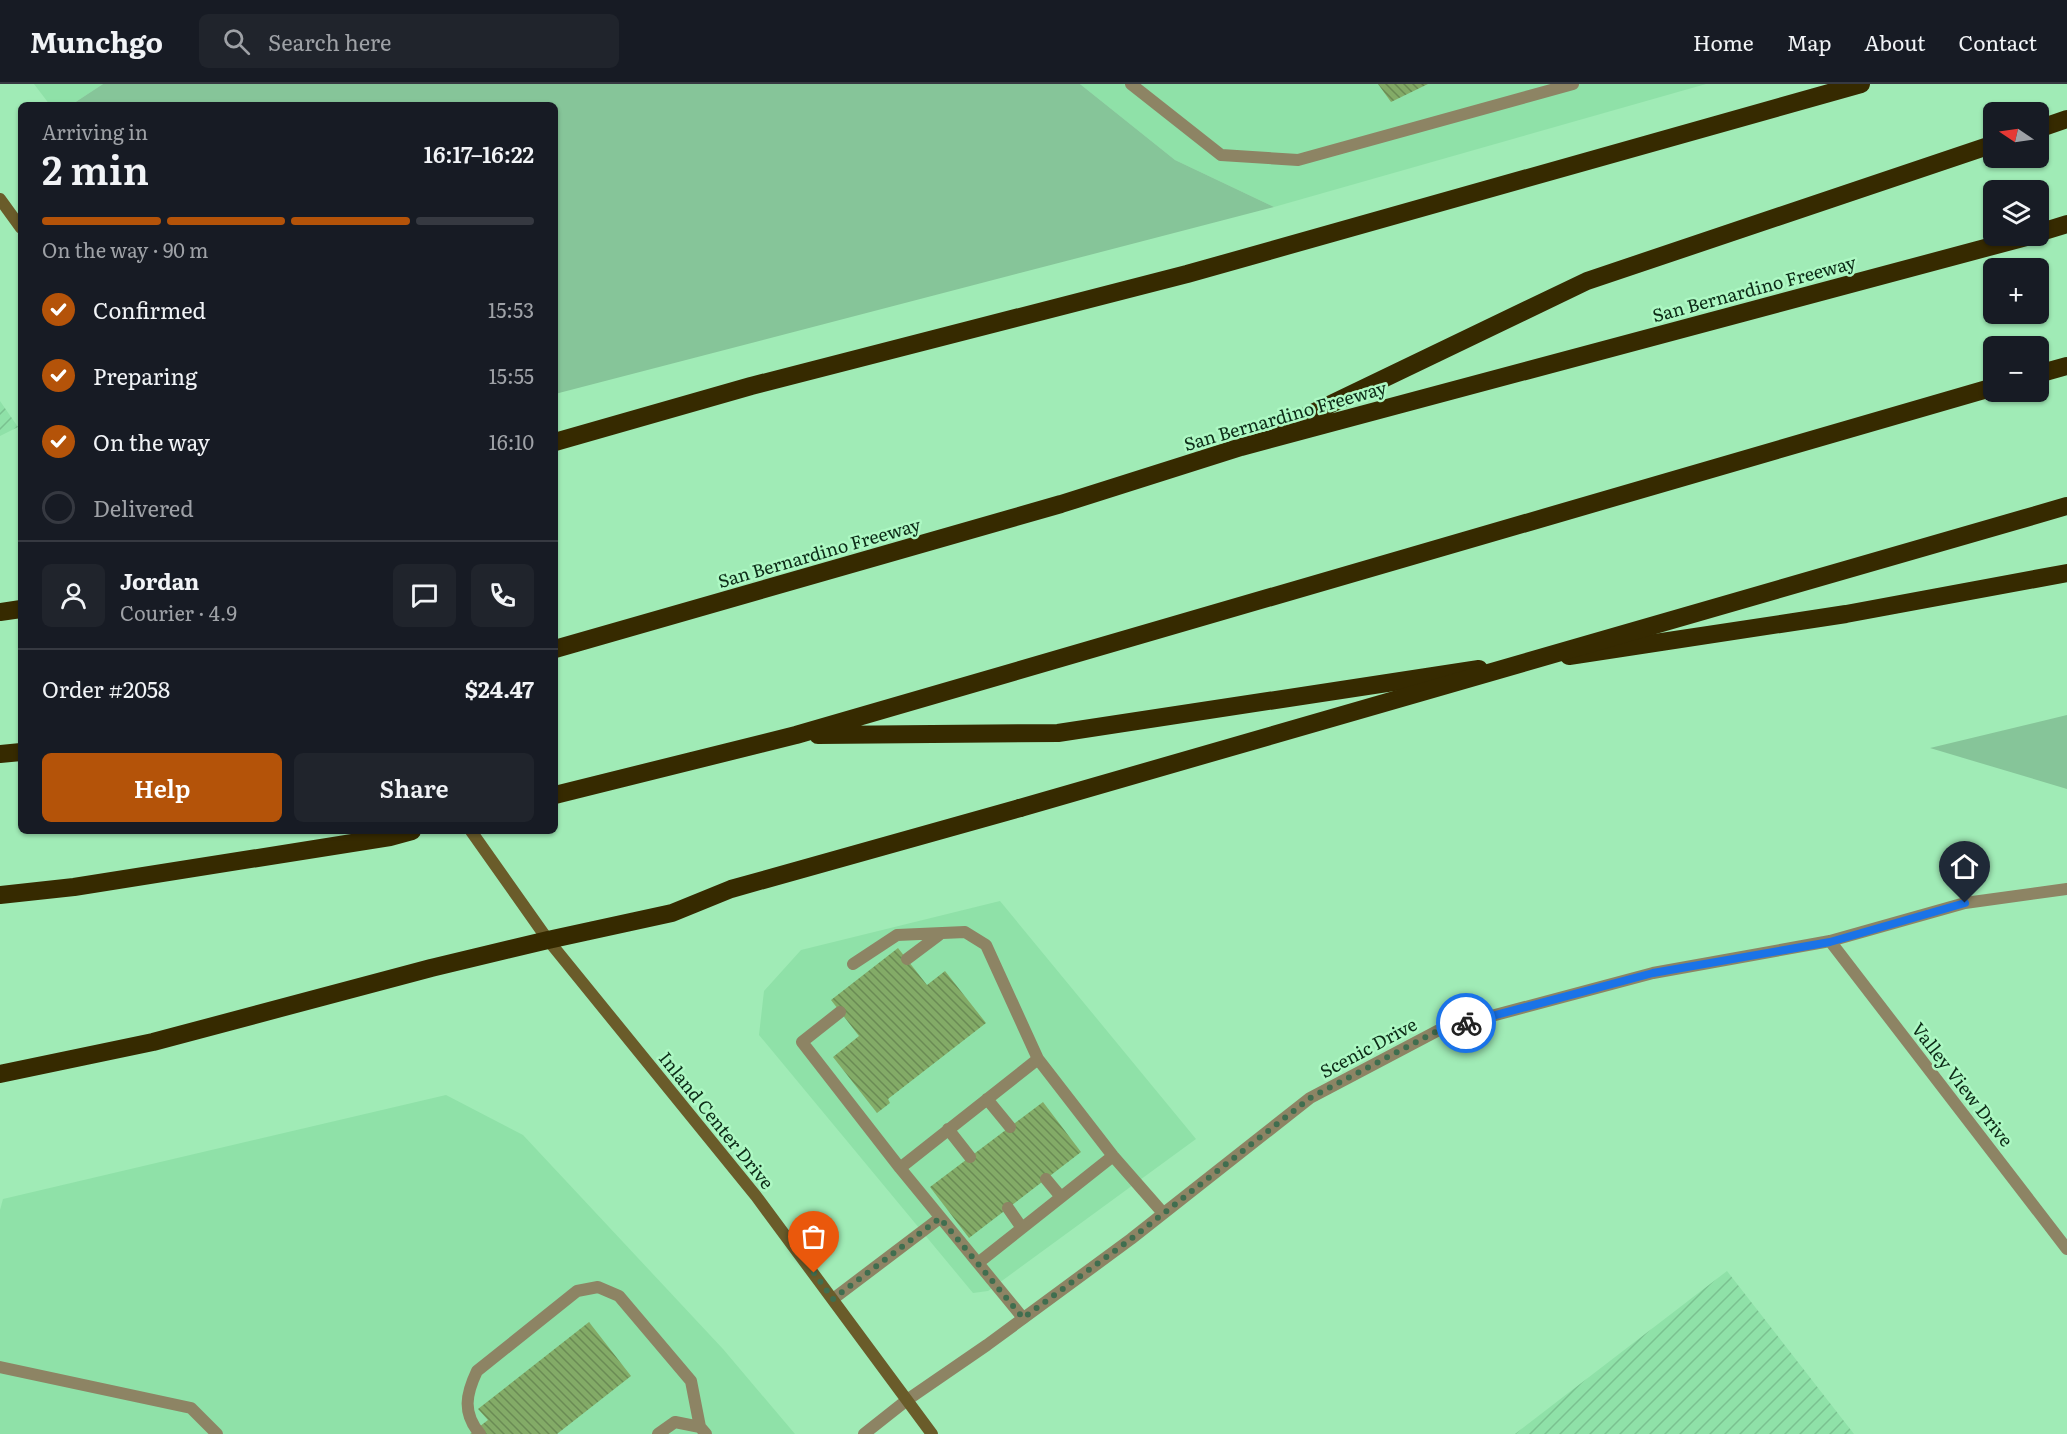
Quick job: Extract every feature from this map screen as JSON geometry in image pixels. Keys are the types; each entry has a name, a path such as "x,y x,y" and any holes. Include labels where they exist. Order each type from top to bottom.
{"highway":[{"path":"558,440 751,386 1187,274 1861,84"},
{"path":"2049,125 2067,119"},
{"path":"1241,447 1587,281 1983,148"},
{"path":"2049,230 2067,224"},
{"name":"San Bernardino Freeway","path":"558,648 1061,504 1241,447 1993,246"},
{"path":"2049,371 2067,366"},
{"path":"558,794 796,735 1983,390"},
{"path":"0,1074 153,1042 548,940 672,913 731,889 2067,506"},
{"path":"796,735 1058,733 1834,616 2067,573"},
{"path":"0,612 18,609"},
{"path":"0,754 18,752"},
{"path":"0,895 86,885 401,834"}],"main road":[{"path":"0,199 18,224"},
{"name":"Inland Center Drive","path":"473,834 548,940 756,1196 932,1434"}],"street":[{"path":"1131,84 1221,155 1298,160 1573,84"},
{"name":"Scenic Drive","path":"864,1434 907,1400 987,1345 1131,1239 1310,1098 1439,1030 1653,973 1830,942 1965,903 2067,889"},
{"path":"853,964 897,935 965,932 986,945 1038,1059 1113,1156 1163,1213"},
{"path":"906,959 939,934"},
{"name":"Valley View Drive","path":"1830,942 2067,1249"},
{"path":"840,1012 802,1042 940,1218 1023,1318"},
{"path":"900,1168 1038,1059"},
{"path":"987,1099 1010,1127"},
{"path":"948,1129 970,1157"},
{"path":"978,1263 1113,1156"},
{"path":"1046,1179 1060,1197"},
{"path":"1008,1208 1022,1228"},
{"path":"833,1299 940,1218"},
{"path":"480,1434 467,1410 469,1388 477,1371 577,1291 598,1287 619,1296 691,1381 703,1430 675,1422 658,1434"},
{"path":"0,1367 191,1408 217,1434"}],"shaded area":[{"path":"34,84 103,84 76,102 48,102"},
{"path":"103,84 1080,84 1175,160 1274,207 558,393 558,102 76,102"},
{"path":"1080,84 1706,84 1274,207 1175,160"},
{"path":"0,401 18,427 0,436"},
{"path":"2067,715 2067,789 1930,748"},
{"path":"1000,901 1196,1139 988,1291 973,1293 759,1035 764,991 801,950"},
{"path":"446,1095 523,1135 723,1349 795,1434 0,1434 0,1210 3,1199"},
{"path":"1727,1271 1854,1434 1515,1434"}],"building":[{"path":"1378,84 1428,84 1391,102"},
{"path":"898,948 927,985 945,971 986,1023 888,1099 890,1103 877,1113 833,1057 859,1036 831,1000"},
{"path":"1043,1102 1081,1152 969,1238 930,1187"},
{"path":"589,1322 631,1376 557,1434 470,1434 488,1420 478,1409"}],"way so far":[{"path":"814,1273 833,1299 940,1218 1023,1318 1131,1239 1310,1098 1439,1030 1466,1023"}],"route":[{"path":"1466,1023 1653,973 1830,942 1965,903"}]}
